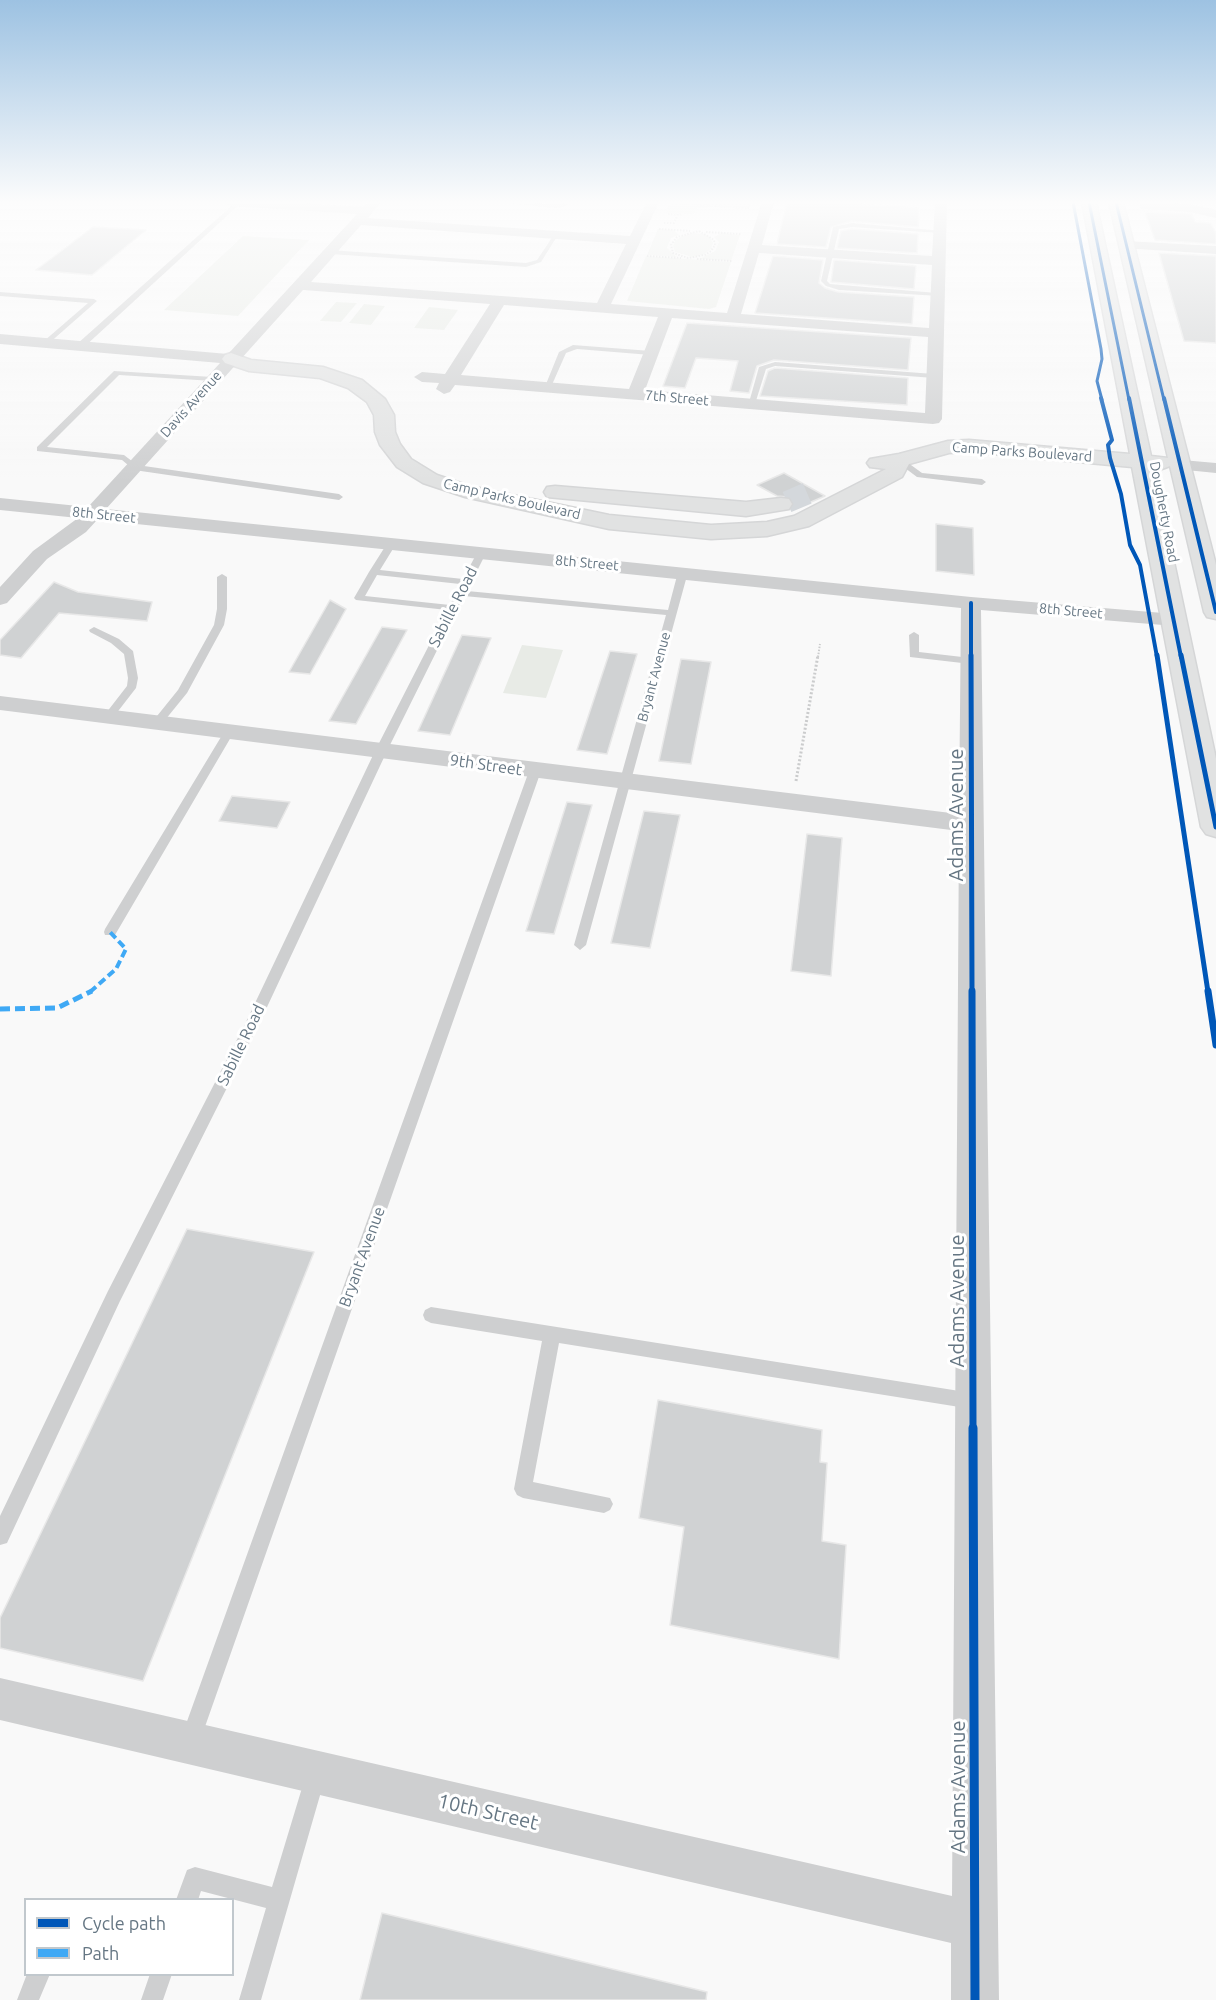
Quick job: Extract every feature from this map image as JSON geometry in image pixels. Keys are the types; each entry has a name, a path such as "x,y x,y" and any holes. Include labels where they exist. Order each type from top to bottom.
{"main road":[{"name":"Dougherty Road","path":"1108,295 1216,828"},
{"name":"Dougherty Road","path":"1139,295 1216,612"},
{"name":"Camp Parks Boulevard","path":"231,359 252,358 320,364 351,370 370,379 393,394 403,411 410,445 429,462 458,476 495,487 746,509 787,502"},
{"name":"Camp Parks Boulevard","path":"231,359 249,365 323,373 355,384 375,399 384,416 385,432 390,445 404,463 430,479 465,491 609,522 711,532 767,530 801,521 895,473 900,460"},
{"name":"Camp Parks Boulevard","path":"835,481 874,463 900,460 948,447 969,446 1182,465"},
{"path":"1192,709 1216,732"}],"street":[{"name":"Davis Avenue","path":"0,599 40,555 73,533 93,514 290,295"},
{"path":"437,295 936,333"},
{"path":"602,307 608,295"},
{"path":"733,317 740,295"},
{"path":"934,376 938,295"},
{"path":"447,384 500,300"},
{"path":"635,394 667,312"},
{"path":"0,339 231,359"},
{"name":"7th Street","path":"422,376 447,384 547,387 933,419 934,376"},
{"path":"1182,465 1216,468"},
{"name":"8th Street","path":"0,504 971,603 1175,620"},
{"name":"Adams Avenue","path":"971,603 975,2000"},
{"name":"9th Street","path":"0,703 972,825"},
{"name":"10th Street","path":"0,1699 975,1925"}],"lane":[{"path":"18,295 94,301 47,343"},
{"path":"80,346 137,295"},
{"path":"547,387 563,352 576,347 651,353"},
{"path":"751,404 760,371 763,367 776,364 934,376"},
{"path":"213,379 117,373 40,449 124,458 134,467 339,497"},
{"path":"900,460 914,472 928,477 982,482"},
{"path":"391,544 359,598 453,608"},
{"name":"Sabille Road","path":"0,1536 114,1296 253,1022 381,751 481,553"},
{"path":"374,572 464,587 671,613"},
{"name":"Bryant Avenue","path":"580,945 682,572"},
{"path":"157,723 183,690 219,625 222,609 222,577"},
{"path":"94,630 115,641 129,653 132,686 108,717"},
{"path":"914,635 914,655 971,661"},
{"path":"110,932 229,732"},
{"name":"Bryant Avenue","path":"190,1743 535,771"},
{"path":"431,1315 974,1402"},
{"path":"552,1334 523,1489 604,1504"},
{"path":"250,2000 317,1773"},
{"path":"187,1898 195,1878 279,1900"},
{"path":"28,2000 38,1976"},
{"path":"152,2000 159,1976"}],"path":[{"path":"792,803 820,644"}],"shaded area":[{"path":"180,295 257,295 238,316 164,310"},
{"path":"629,295 720,295 716,307 709,309 627,301"},
{"path":"336,302 357,303 341,322 320,321"},
{"path":"364,304 385,306 371,325 349,323"},
{"path":"429,307 458,310 444,330 414,328"},
{"path":"522,645 563,650 546,698 503,693"}],"building":[{"path":"761,295 914,297 912,324 755,313"},
{"path":"1171,295 1216,295 1216,343 1184,341"},
{"path":"687,323 911,338 908,370 774,360 757,366 749,393 730,391 738,361 696,358 685,388 663,386"},
{"path":"775,368 908,378 907,405 760,396 768,371"},
{"path":"784,473 825,496 797,508 789,497 777,496 757,485"},
{"path":"936,524 973,528 974,575 936,571"},
{"path":"54,582 78,592 152,602 147,621 59,613 21,658 0,655 0,640"},
{"path":"330,600 346,609 310,674 289,672"},
{"path":"382,627 407,630 356,724 329,721"},
{"path":"462,635 491,638 450,735 418,731"},
{"path":"610,651 637,654 607,754 577,750"},
{"path":"681,659 711,662 691,764 659,761"},
{"path":"232,796 290,802 277,828 219,821"},
{"path":"567,802 592,805 554,934 526,931"},
{"path":"644,811 680,815 650,948 611,943"},
{"path":"807,834 842,838 831,976 791,971"},
{"path":"187,1229 314,1252 143,1681 0,1648 0,1618"},
{"path":"658,1400 822,1430 820,1462 827,1463 822,1541 846,1545 839,1659 670,1625 684,1527 639,1518"},
{"path":"382,1913 707,1992 706,2000 360,2000"}],"tunnel":[{"path":"787,502 815,490"}],"marked path":[{"path":"0,1009 57,1008 89,993 116,969 126,949 110,932"}],"cycle path":[{"path":"1091,295 1102,359 1097,381 1112,440 1108,445 1110,458 1121,494 1130,545 1140,565 1150,611 1216,1045"},
{"path":"1108,295 1216,827"},
{"path":"1139,295 1216,612"},
{"path":"971,603 975,2000"}]}
